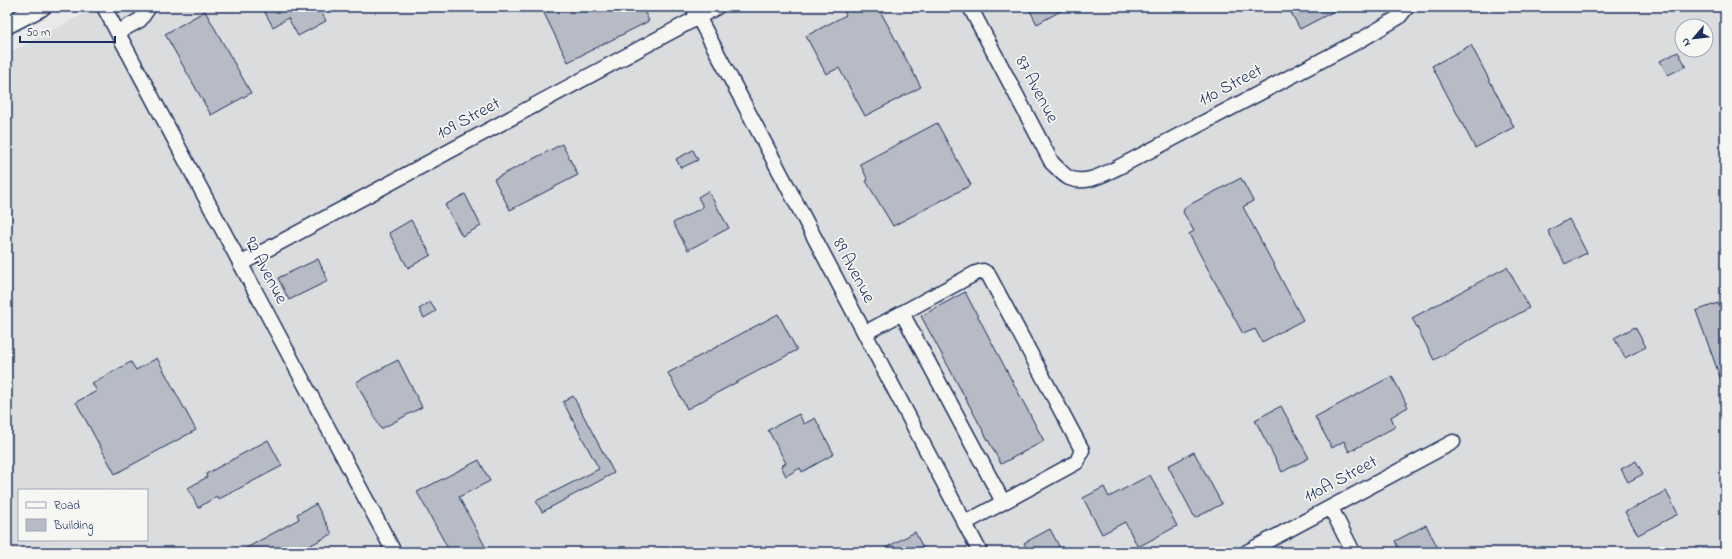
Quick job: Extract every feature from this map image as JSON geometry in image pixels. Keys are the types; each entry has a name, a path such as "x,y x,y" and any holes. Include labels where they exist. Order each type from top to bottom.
{"main road":[{"path":"7,25 42,7"}],"street":[{"name":"92 Avenue","path":"104,7 394,552"},
{"path":"118,32 140,20 149,7"},
{"name":"109 Street","path":"240,264 695,12 717,7"},
{"name":"87 Avenue","path":"970,7 1052,163 1068,178 1078,180"},
{"name":"89 Avenue","path":"695,12 980,552"},
{"name":"110 Street","path":"1078,180 1090,180 1117,168 1364,38 1403,12"},
{"path":"865,333 976,273 983,271 988,274 1082,450 1077,462 964,523"},
{"path":"902,313 1003,502"},
{"name":"110A Street","path":"1247,552 1453,442"},
{"path":"1331,508 1353,552"}],"shaded area":[{"path":"97,7 1725,7 1725,552 7,552 7,54"}],"building":[{"path":"262,7 319,7 326,21 298,36 288,18 273,27"},
{"path":"541,7 642,7 649,21 568,62"},
{"path":"853,7 878,7 921,87 865,116 839,68 826,74 806,36 846,15 844,12"},
{"path":"1028,7 1068,7 1037,24"},
{"path":"1288,7 1342,7 1300,29"},
{"path":"205,11 251,93 211,115 165,34"},
{"path":"1471,45 1514,127 1475,148 1432,66"},
{"path":"1674,54 1674,58 1681,58 1686,66 1668,75 1660,61"},
{"path":"937,123 971,185 893,226 866,181 868,180 860,164"},
{"path":"562,144 578,175 510,210 494,179"},
{"path":"693,150 698,160 681,168 676,159"},
{"path":"1241,178 1253,201 1243,207 1303,320 1262,342 1255,329 1243,334 1189,234 1194,231 1183,212 1185,207"},
{"path":"708,191 729,228 688,250 673,223 703,207 698,197"},
{"path":"465,194 481,226 462,236 445,205"},
{"path":"1569,219 1587,253 1565,264 1548,231"},
{"path":"411,220 431,255 408,268 389,233"},
{"path":"318,259 328,281 289,300 278,278"},
{"path":"1507,267 1529,308 1434,360 1412,318"},
{"path":"965,292 1044,441 1001,464 921,316"},
{"path":"430,302 436,311 424,318 419,309"},
{"path":"1718,303 1725,323 1724,388 1696,311"},
{"path":"778,314 797,350 687,409 668,373"},
{"path":"1635,327 1646,347 1625,358 1614,338"},
{"path":"157,358 196,430 115,474 76,402 97,391 92,383 131,362 136,370"},
{"path":"398,360 422,407 381,429 356,382"},
{"path":"1392,376 1408,407 1391,417 1395,427 1349,452 1344,441 1332,448 1315,417"},
{"path":"573,396 614,473 542,512 536,501 599,469 563,402"},
{"path":"1281,406 1309,458 1282,472 1255,420"},
{"path":"799,414 804,424 815,418 834,454 802,472 800,468 786,476 781,466 786,463 768,430"},
{"path":"268,440 282,466 219,499 217,496 198,508 188,488 207,477 206,474"},
{"path":"1194,452 1222,504 1195,518 1168,466"},
{"path":"479,460 490,481 459,497 488,552 450,552 417,492"},
{"path":"1636,461 1643,474 1628,482 1621,469"},
{"path":"1150,475 1177,526 1138,547 1125,522 1102,534 1083,498 1104,487 1109,497"},
{"path":"1666,491 1678,514 1638,535 1625,512"},
{"path":"316,504 332,534 309,546 311,549 304,552 239,552 299,519 297,514"},
{"path":"1426,525 1440,552 1400,552 1395,541"},
{"path":"1050,529 1062,552 1029,552 1024,543"},
{"path":"915,532 925,552 878,552"}]}
